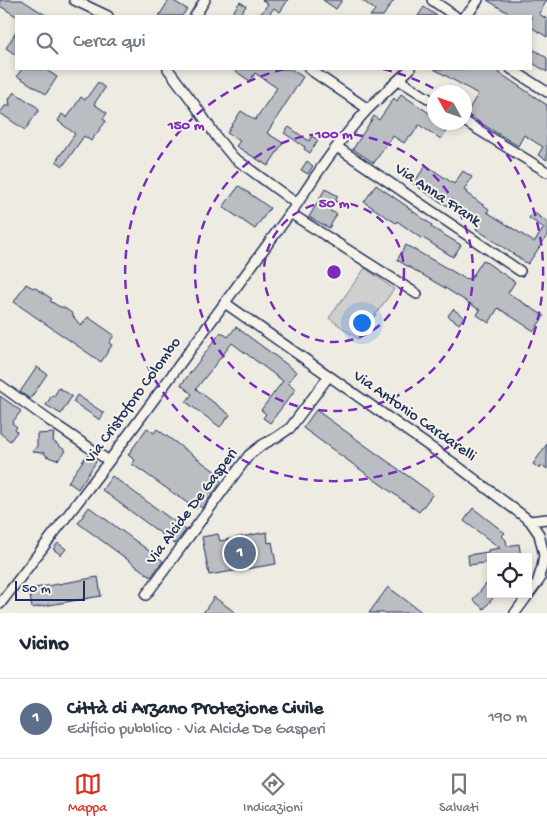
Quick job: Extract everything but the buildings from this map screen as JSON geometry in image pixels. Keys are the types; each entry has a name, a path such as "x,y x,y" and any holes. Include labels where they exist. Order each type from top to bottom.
{"street":[{"path":"74,0 106,15"},
{"path":"196,15 205,0"},
{"path":"432,0 454,15"},
{"path":"465,15 478,0"},
{"path":"169,70 233,157 297,204"},
{"path":"310,70 368,109"},
{"name":"Via Cristoforo Colombo","path":"0,604 109,461 297,204 337,146 368,109 409,70"},
{"path":"513,70 547,92"},
{"path":"399,80 427,98"},
{"path":"472,126 547,172"},
{"name":"Via Anna Frank","path":"337,146 520,271"},
{"path":"290,213 417,294"},
{"name":"Via Antonio Cardarelli","path":"225,303 456,465 530,521 539,534 544,555 538,583"},
{"name":"Via Alcide De Gasperi","path":"146,595 249,455 290,428 329,376"},
{"path":"0,385 109,461"},
{"path":"530,521 547,519"},
{"path":"515,613 547,570"}],"shaded area":[{"path":"365,268 394,289 358,339 329,318"}],"place":[{"name":"Città di Arzano Protezione Civile","path":"240,553"}]}
